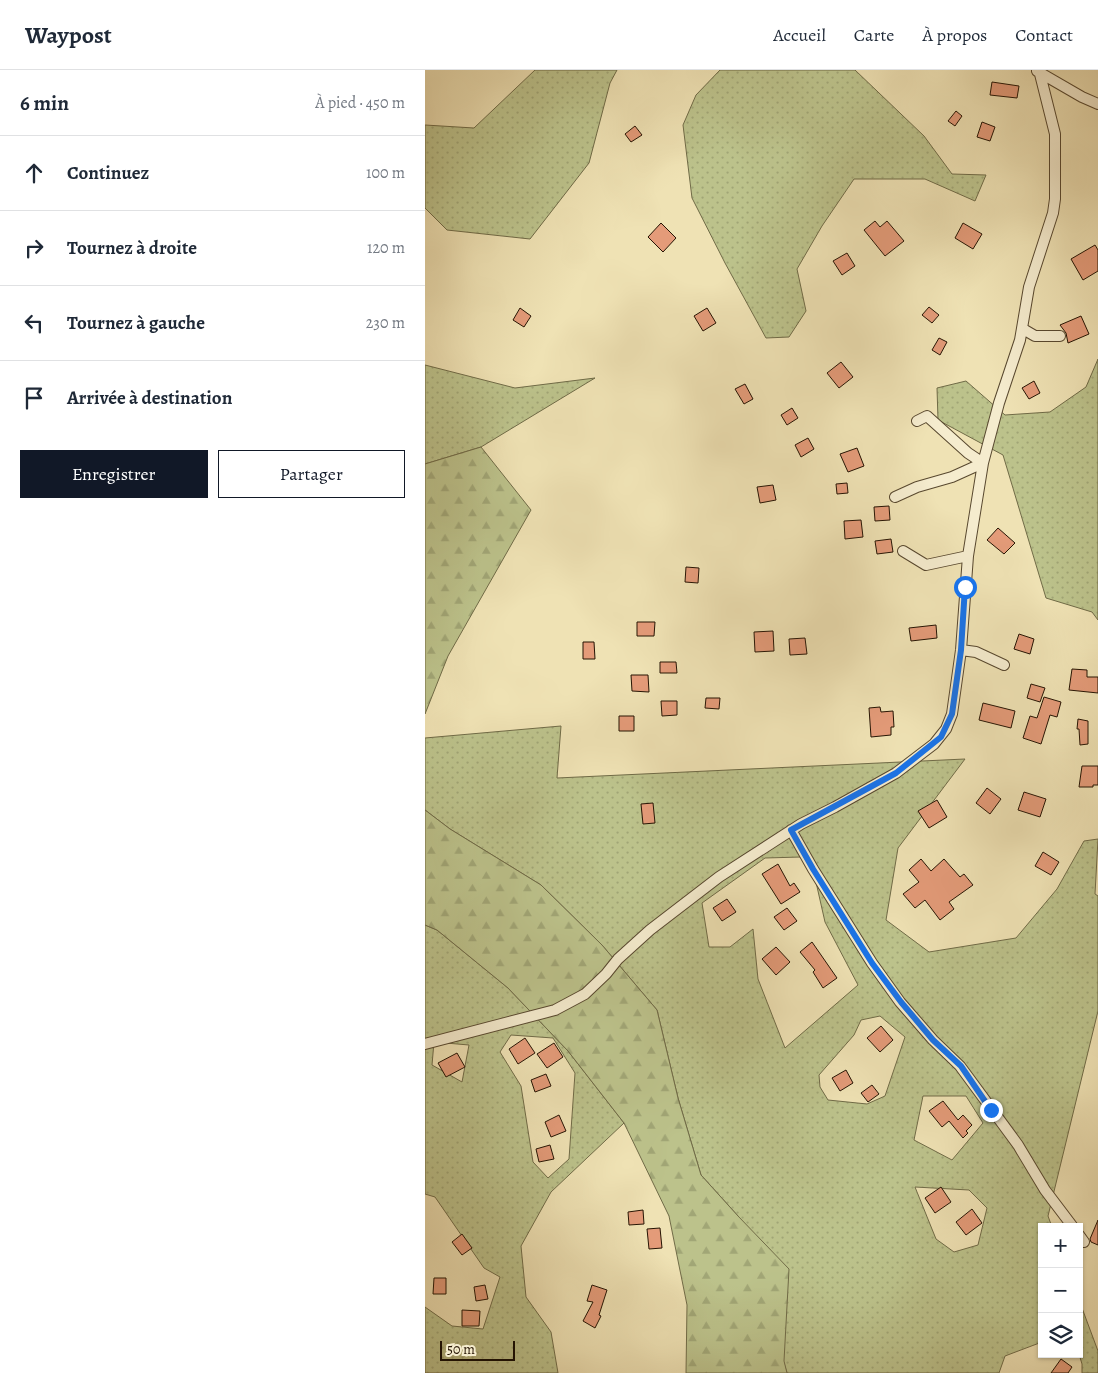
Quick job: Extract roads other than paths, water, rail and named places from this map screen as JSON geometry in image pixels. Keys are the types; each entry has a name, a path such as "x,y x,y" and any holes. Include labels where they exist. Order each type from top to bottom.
{"street":[{"path":"1038,72 1098,104"},
{"path":"425,1044 555,1010 572,1002 595,985 618,959 657,924 719,877 791,830 896,773 941,737 952,714 961,650 968,556 983,463 993,421 1023,329 1031,282 1053,213 1055,200 1055,134 1038,72"},
{"path":"1023,329 1035,336 1060,336"},
{"path":"917,421 927,416 968,453 983,463"},
{"path":"895,497 917,487 951,477 983,463"},
{"path":"903,551 926,565 968,556"},
{"path":"961,650 976,652 1004,666"},
{"path":"791,830 872,963 933,1040 961,1066 1018,1145 1045,1190 1070,1223"}]}
